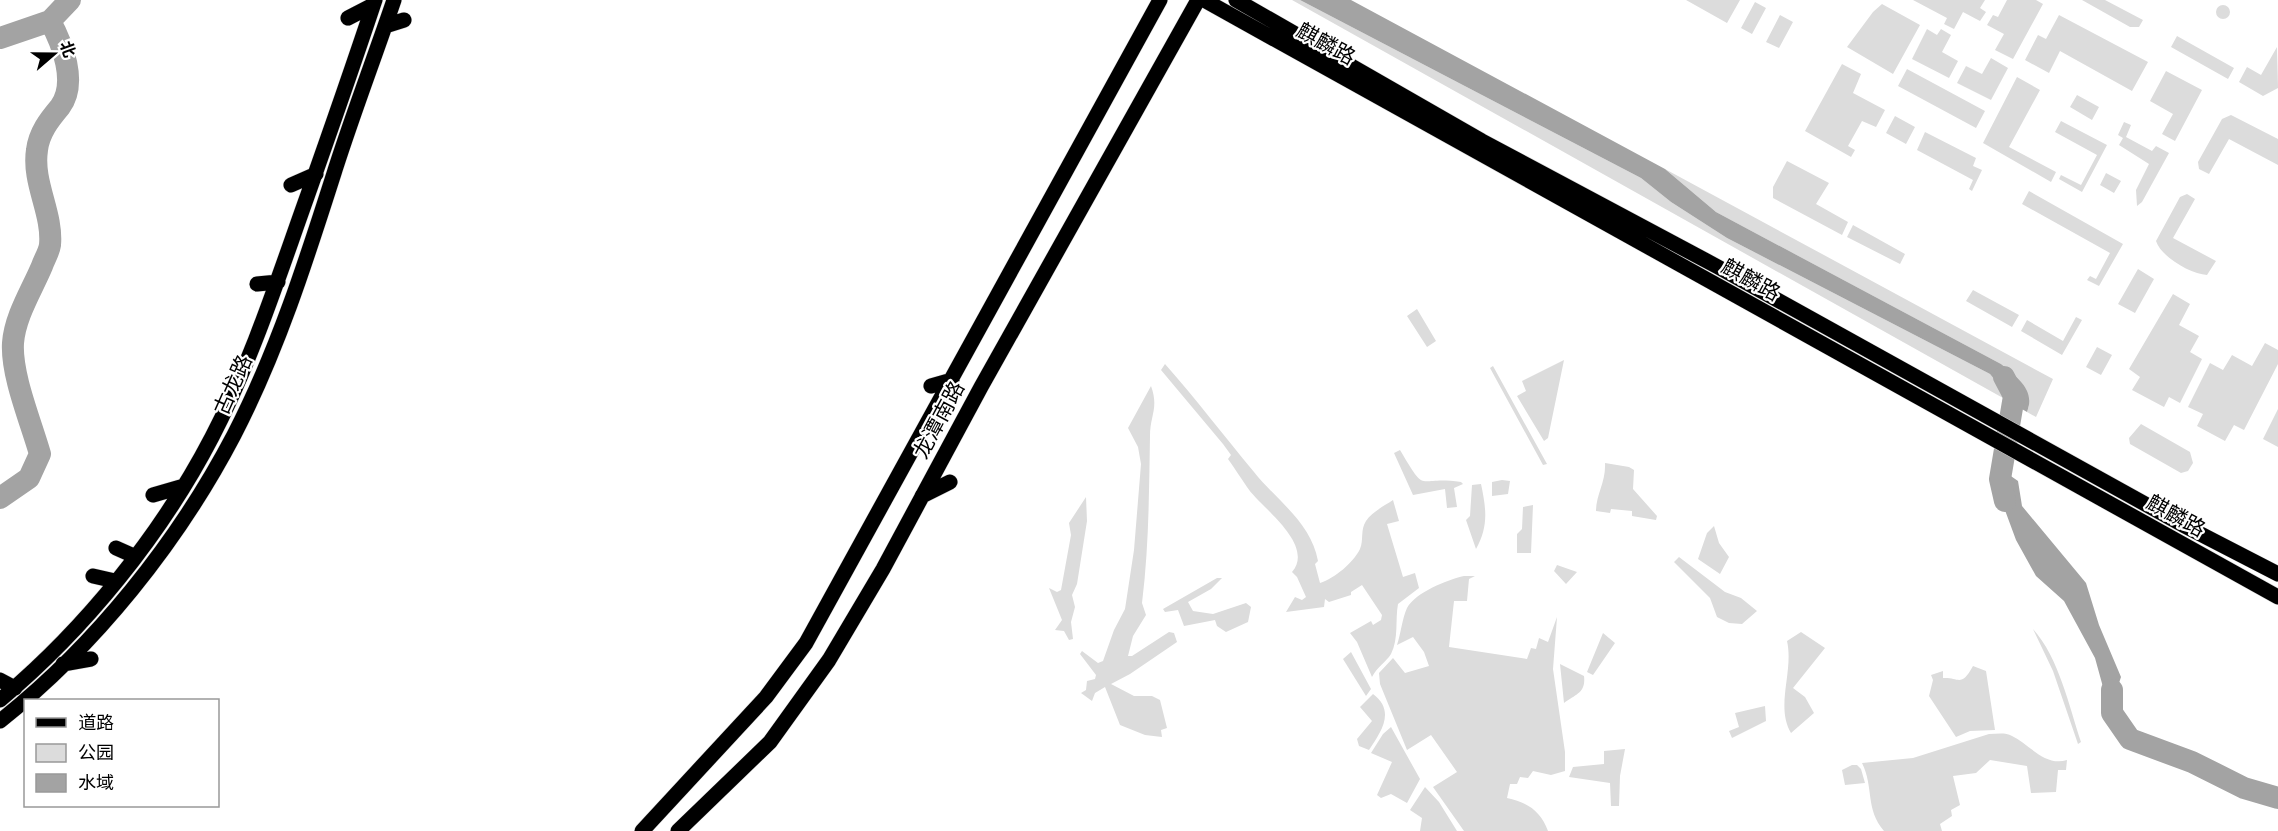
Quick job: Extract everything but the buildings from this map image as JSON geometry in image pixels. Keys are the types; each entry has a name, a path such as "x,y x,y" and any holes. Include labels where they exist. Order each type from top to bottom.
{"main road":[{"name":"古龙路","path":"24,699 63,664 146,574 181,523 235,432 285,318 394,0"},
{"name":"龙潭南路","path":"642,831 739,728 806,643 1160,0"},
{"name":"龙潭南路","path":"678,831 770,742 829,660 883,569 1198,0"},
{"name":"麒麟路","path":"1204,0 1474,153 2278,597"},
{"name":"麒麟路","path":"1236,0 1482,141 1718,267 2042,447 2278,574"},
{"name":"古龙路","path":"0,700 15,688 81,620 115,581 184,486 211,438 235,388 278,282 374,2"},
{"path":"348,18 374,2"},
{"path":"385,26 404,20"},
{"path":"291,185 316,174"},
{"path":"257,284 278,282"},
{"path":"931,386 952,380"},
{"path":"922,496 950,482"},
{"path":"153,495 184,486"},
{"path":"116,548 134,556"},
{"path":"93,576 115,581"},
{"path":"63,664 91,659"},
{"path":"0,680 15,688"},
{"name":"古龙路","path":"0,721 24,699"}],"green space":[{"path":"1292,0 1300,0 1641,178 1671,202 1727,238 1990,374 2003,390 2003,398"},
{"path":"1686,0 1740,0 1727,23"},
{"path":"1913,0 1985,0 1980,8 1986,12 1980,21 1963,12 1954,29 1944,24 1947,18"},
{"path":"2007,0 2036,0 2043,4 2013,59 1995,50 2004,34 1987,25 1993,15 1998,17"},
{"path":"2082,0 2105,0 2143,20 2139,27 2130,27"},
{"path":"1755,2 1766,8 1752,34 1741,28"},
{"path":"1882,4 1920,25 1893,74 1847,47 1873,12"},
{"path":"2220,5 2226,5 2230,12 2226,19 2220,19 2216,15 2216,9"},
{"path":"1780,15 1793,22 1779,48 1766,42"},
{"path":"2059,15 2148,62 2132,91 2060,51 2049,73 2025,60 2038,35 2046,39"},
{"path":"1927,29 1937,35 1941,29 1951,35 1942,52 1958,61 1949,78 1912,59"},
{"path":"2177,36 2234,68 2228,79 2171,47"},
{"path":"2277,47 2278,88 2263,96 2239,82 2247,67 2261,75"},
{"path":"1991,58 2008,68 1991,100 1957,83 1966,66 1982,74"},
{"path":"1842,64 1861,74 1853,93 1885,110 1876,127 1862,121 1848,146 1855,150 1851,157 1805,131"},
{"path":"1907,69 1985,111 1976,128 1898,86"},
{"path":"2166,71 2202,90 2175,141 2162,134 2173,114 2150,101"},
{"path":"2017,77 2040,90 2009,147 2056,172 2051,182 1983,143"},
{"path":"2077,95 2099,107 2092,120 2070,107"},
{"path":"2231,115 2278,139 2278,165 2229,139 2209,174 2199,169 2198,162 2222,119"},
{"path":"1895,116 1915,127 1906,144 1886,133"},
{"path":"2061,121 2107,145 2082,192 2059,179 2061,175 2081,185 2097,155 2055,132"},
{"path":"2124,122 2131,125 2126,137 2152,151 2156,146 2169,153 2142,202 2137,206 2136,190 2149,164 2119,145 2123,138 2118,135"},
{"path":"1925,132 1976,158 1973,166 1982,170 1972,191 1969,189 1973,180 1917,150"},
{"path":"1787,161 1829,183 1816,204 1848,222 1842,235 1773,198 1773,187"},
{"path":"1665,169 2053,379 2036,417 2027,412 2029,406 2001,364 1716,212"},
{"path":"2106,173 2121,181 2114,193 2100,185"},
{"path":"2029,191 2123,244 2099,286 2087,280 2090,276 2096,279 2110,253 2022,204"},
{"path":"2187,194 2195,199 2173,238 2216,261 2207,275 2193,272 2177,264 2164,253 2156,241 2180,197"},
{"path":"1853,225 1905,254 1900,264 1847,237"},
{"path":"2138,269 2154,279 2135,313 2118,304"},
{"path":"1973,290 2019,315 2012,327 1966,301"},
{"path":"2173,294 2190,304 2179,325 2199,336 2190,352 2202,359 2180,403 2169,397 2164,407 2132,390 2140,377 2129,369"},
{"path":"1417,309 1436,341 1427,347 1407,316"},
{"path":"2076,317 2082,320 2062,355 2021,331 2027,320 2063,341"},
{"path":"2265,343 2278,350 2278,364 2244,430 2234,425 2225,441 2197,426 2203,414 2188,407 2210,363 2223,370 2232,355 2252,366"},
{"path":"2097,347 2112,355 2101,375 2086,367"},
{"path":"1564,360 1548,438 1544,441 1517,396 1526,391 1522,381"},
{"path":"1165,364 1263,483 1301,523 1314,547 1318,561 1315,564 1320,583 1337,574 1353,560 1360,549 1366,521 1393,500 1399,521 1387,524 1403,577 1415,573 1419,588 1398,604 1396,635 1391,654 1372,677 1357,642 1350,633 1371,621 1373,625 1381,620 1382,615 1362,585 1351,592 1351,595 1329,602 1325,599 1324,607 1286,612 1295,597 1302,600 1306,597 1297,577 1292,572 1297,561 1297,550 1283,526 1247,487 1228,459 1231,455 1223,444 1161,370"},
{"path":"1493,366 1547,464 1543,465 1490,368"},
{"path":"1151,386 1154,406 1150,429 1147,540 1142,603 1146,615 1133,636 1128,656 1132,656 1169,632 1174,633 1177,642 1111,684 1134,696 1152,696 1160,700 1167,728 1161,730 1162,737 1145,735 1120,725 1105,687 1095,693 1092,701 1081,693 1086,690 1087,681 1095,679 1096,675 1080,654 1082,651 1098,663 1103,661 1114,630 1125,609 1134,550 1141,464 1138,447 1128,428"},
{"path":"2278,409 2278,447 2263,439"},
{"path":"2141,424 2190,452 2193,463 2188,471 2181,473 2130,444 2129,438"},
{"path":"1400,450 1419,479 1463,484 1454,488 1457,507 1447,508 1445,489 1413,495 1394,453"},
{"path":"1605,463 1634,470 1633,489 1657,516 1656,520 1632,516 1632,511 1611,509 1610,513 1596,511"},
{"path":"1510,481 1508,494 1492,496 1492,482"},
{"path":"1481,484 1485,525 1476,549 1466,520 1470,516 1472,485"},
{"path":"1086,497 1087,521 1077,584 1072,595 1075,607 1071,622 1073,639 1069,640 1064,631 1055,630 1062,620 1049,588 1057,592 1061,590 1071,535 1069,523"},
{"path":"1533,505 1531,553 1517,553 1517,534 1522,529 1523,507"},
{"path":"1714,526 1719,543 1729,557 1720,574 1698,559 1707,533"},
{"path":"1679,557 1725,592 1741,598 1757,611 1742,624 1729,623 1717,617 1710,598 1674,562"},
{"path":"1557,565 1577,572 1566,584 1554,571"},
{"path":"1464,576 1475,576 1469,579 1467,601 1454,601 1449,647 1527,659 1531,648 1536,649 1539,638 1548,642 1557,617 1553,669 1565,752 1565,771 1551,775 1533,771 1528,778 1520,777 1517,784 1510,784 1507,798 1532,808 1548,831 1464,831 1433,787 1457,772 1431,735 1407,750 1380,684 1379,673 1393,658 1405,673 1429,666 1424,652 1413,637 1397,645 1405,612 1411,602 1425,592"},
{"path":"1217,578 1222,578 1211,589 1188,602 1193,611 1213,614 1246,603 1251,607 1248,622 1226,632 1217,626 1215,620 1184,626 1178,610 1165,612 1163,609"},
{"path":"2033,629 2050,654 2056,668 2081,742 2078,744 2053,671"},
{"path":"1801,632 1825,648 1793,688 1805,697 1814,713 1791,733 1785,711 1789,652 1787,641"},
{"path":"1603,633 1615,643 1593,675 1587,672"},
{"path":"1351,652 1371,689 1366,696 1343,659"},
{"path":"1560,664 1584,676 1582,690 1564,703"},
{"path":"1973,666 1986,671 1995,730 1970,731 1956,737 1929,696 1933,680 1931,675 1943,671 1943,678 1960,680 1966,677"},
{"path":"1373,694 1384,707 1385,714 1382,729 1369,750 1359,746 1357,739 1372,721 1360,707"},
{"path":"1765,706 1766,721 1732,738 1729,731 1739,727 1735,713"},
{"path":"1391,727 1420,779 1407,803 1391,794 1381,798 1377,795 1392,762 1371,753 1383,734"},
{"path":"1989,734 2009,735 2044,758 2067,760 2066,770 2058,770 2056,792 2031,793 2027,766 1990,760 1976,773 1953,776 1960,805 1951,810 1952,816 1940,824 1942,831 1884,831 1874,814 1866,772 1862,763 1913,758"},
{"path":"1625,749 1620,776 1619,806 1611,806 1610,783 1569,777 1573,767 1604,764 1604,751"},
{"path":"1857,765 1861,769 1865,783 1845,785 1842,770"},
{"path":"1425,787 1439,802 1457,831 1420,831 1422,818 1410,810"}],"water":[{"path":"1300,0 1351,0 1665,169 1716,212 2001,364 2027,390 2029,404 2027,412 2003,398 2003,390 1990,374 1727,238 1671,202 1641,178"},
{"path":"1992,463 2018,481 2022,506 2086,583 2099,625 2121,677 2117,689 2120,713 2108,723 2101,712 2103,687 2095,658 2064,601 2036,576 2016,540 1999,494"}],"waterway":[{"path":"0,38 50,21 70,0"},
{"path":"0,498 29,478 40,454 18,384 13,343 20,313 50,245 49,221 37,174 37,150 42,132 60,107 68,87 66,63 50,21"},
{"path":"2004,377 2014,396 2000,479 2005,501"},
{"path":"2112,690 2112,713 2130,739 2192,762 2244,788 2278,798"}]}
